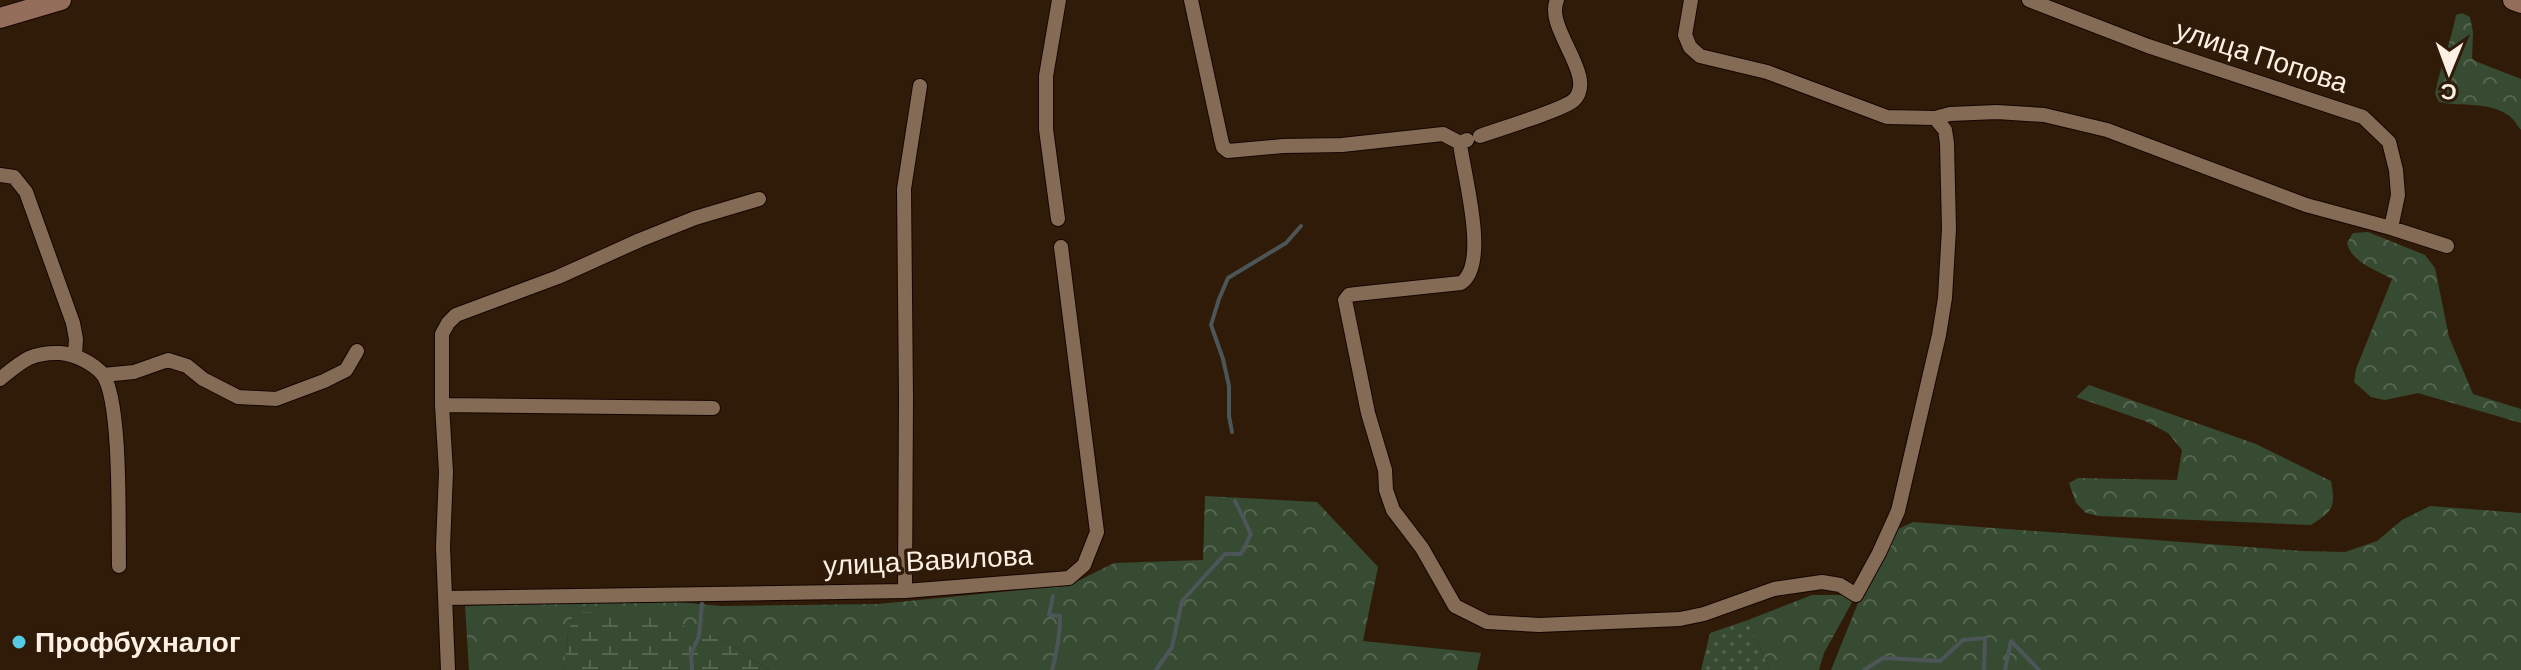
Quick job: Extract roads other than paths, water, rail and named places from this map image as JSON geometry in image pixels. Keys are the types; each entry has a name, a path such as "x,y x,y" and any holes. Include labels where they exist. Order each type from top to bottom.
{"main road":[{"path":"2513,0 2521,3"},
{"path":"0,18 54,1"}],"street":[{"path":"1058,219 1046,129 1046,76 1059,0"},
{"path":"1191,0 1217,125 1223,147 1228,151 1342,145 1443,134 1469,139 1561,107 1575,99 1580,89 1579,76 1557,23 1557,0"},
{"path":"1691,0 1685,35 1690,47 1700,56 1767,72 1887,117 1935,118 1950,114 1997,112 2044,115 2107,130 2306,205 2447,246"},
{"name":"улица Попова","path":"2029,0 2148,46 2363,117 2389,142 2398,195 2391,228"},
{"path":"905,591 904,189 920,86"},
{"path":"1469,139 1473,222 1473,268 1469,278 1461,283 1349,295 1345,300 1368,413 1393,510 1422,548 1455,606 1487,622 1539,625 1680,619 1799,584 1822,582 1840,585 1856,595 1879,553 1898,511 1936,350 1945,298 1949,229 1947,143 1945,130 1935,118"},
{"path":"0,175 14,177 26,192 73,323 75,354"},
{"path":"448,670 443,547 446,472 442,334 456,315 558,277 695,218 759,199"},
{"name":"улица Вавилова","path":"446,598 905,591 1069,578 1084,565 1097,532 1061,247"},
{"path":"103,375 134,372 168,360 187,366 203,379 238,397 276,399 346,370 357,351"},
{"path":"0,379 26,357 54,353 75,354 103,375 115,413 119,566"},
{"path":"442,405 713,408"}],"waterway":[{"path":"1232,432 1229,386 1211,325 1219,299 1228,278 1286,243 1301,226"},
{"path":"1156,670 1172,647 1182,601 1225,554 1241,554 1251,534 1235,501"},
{"path":"1052,670 1060,616 1049,615 1053,596"},
{"path":"692,670 691,654 699,636 702,603"},
{"path":"1864,670 1883,658 1940,661 1963,640 1985,638 1984,670"},
{"path":"2005,670 2011,641 2039,670"}],"place":[{"name":"Профбухналог","path":"19,642"}]}
